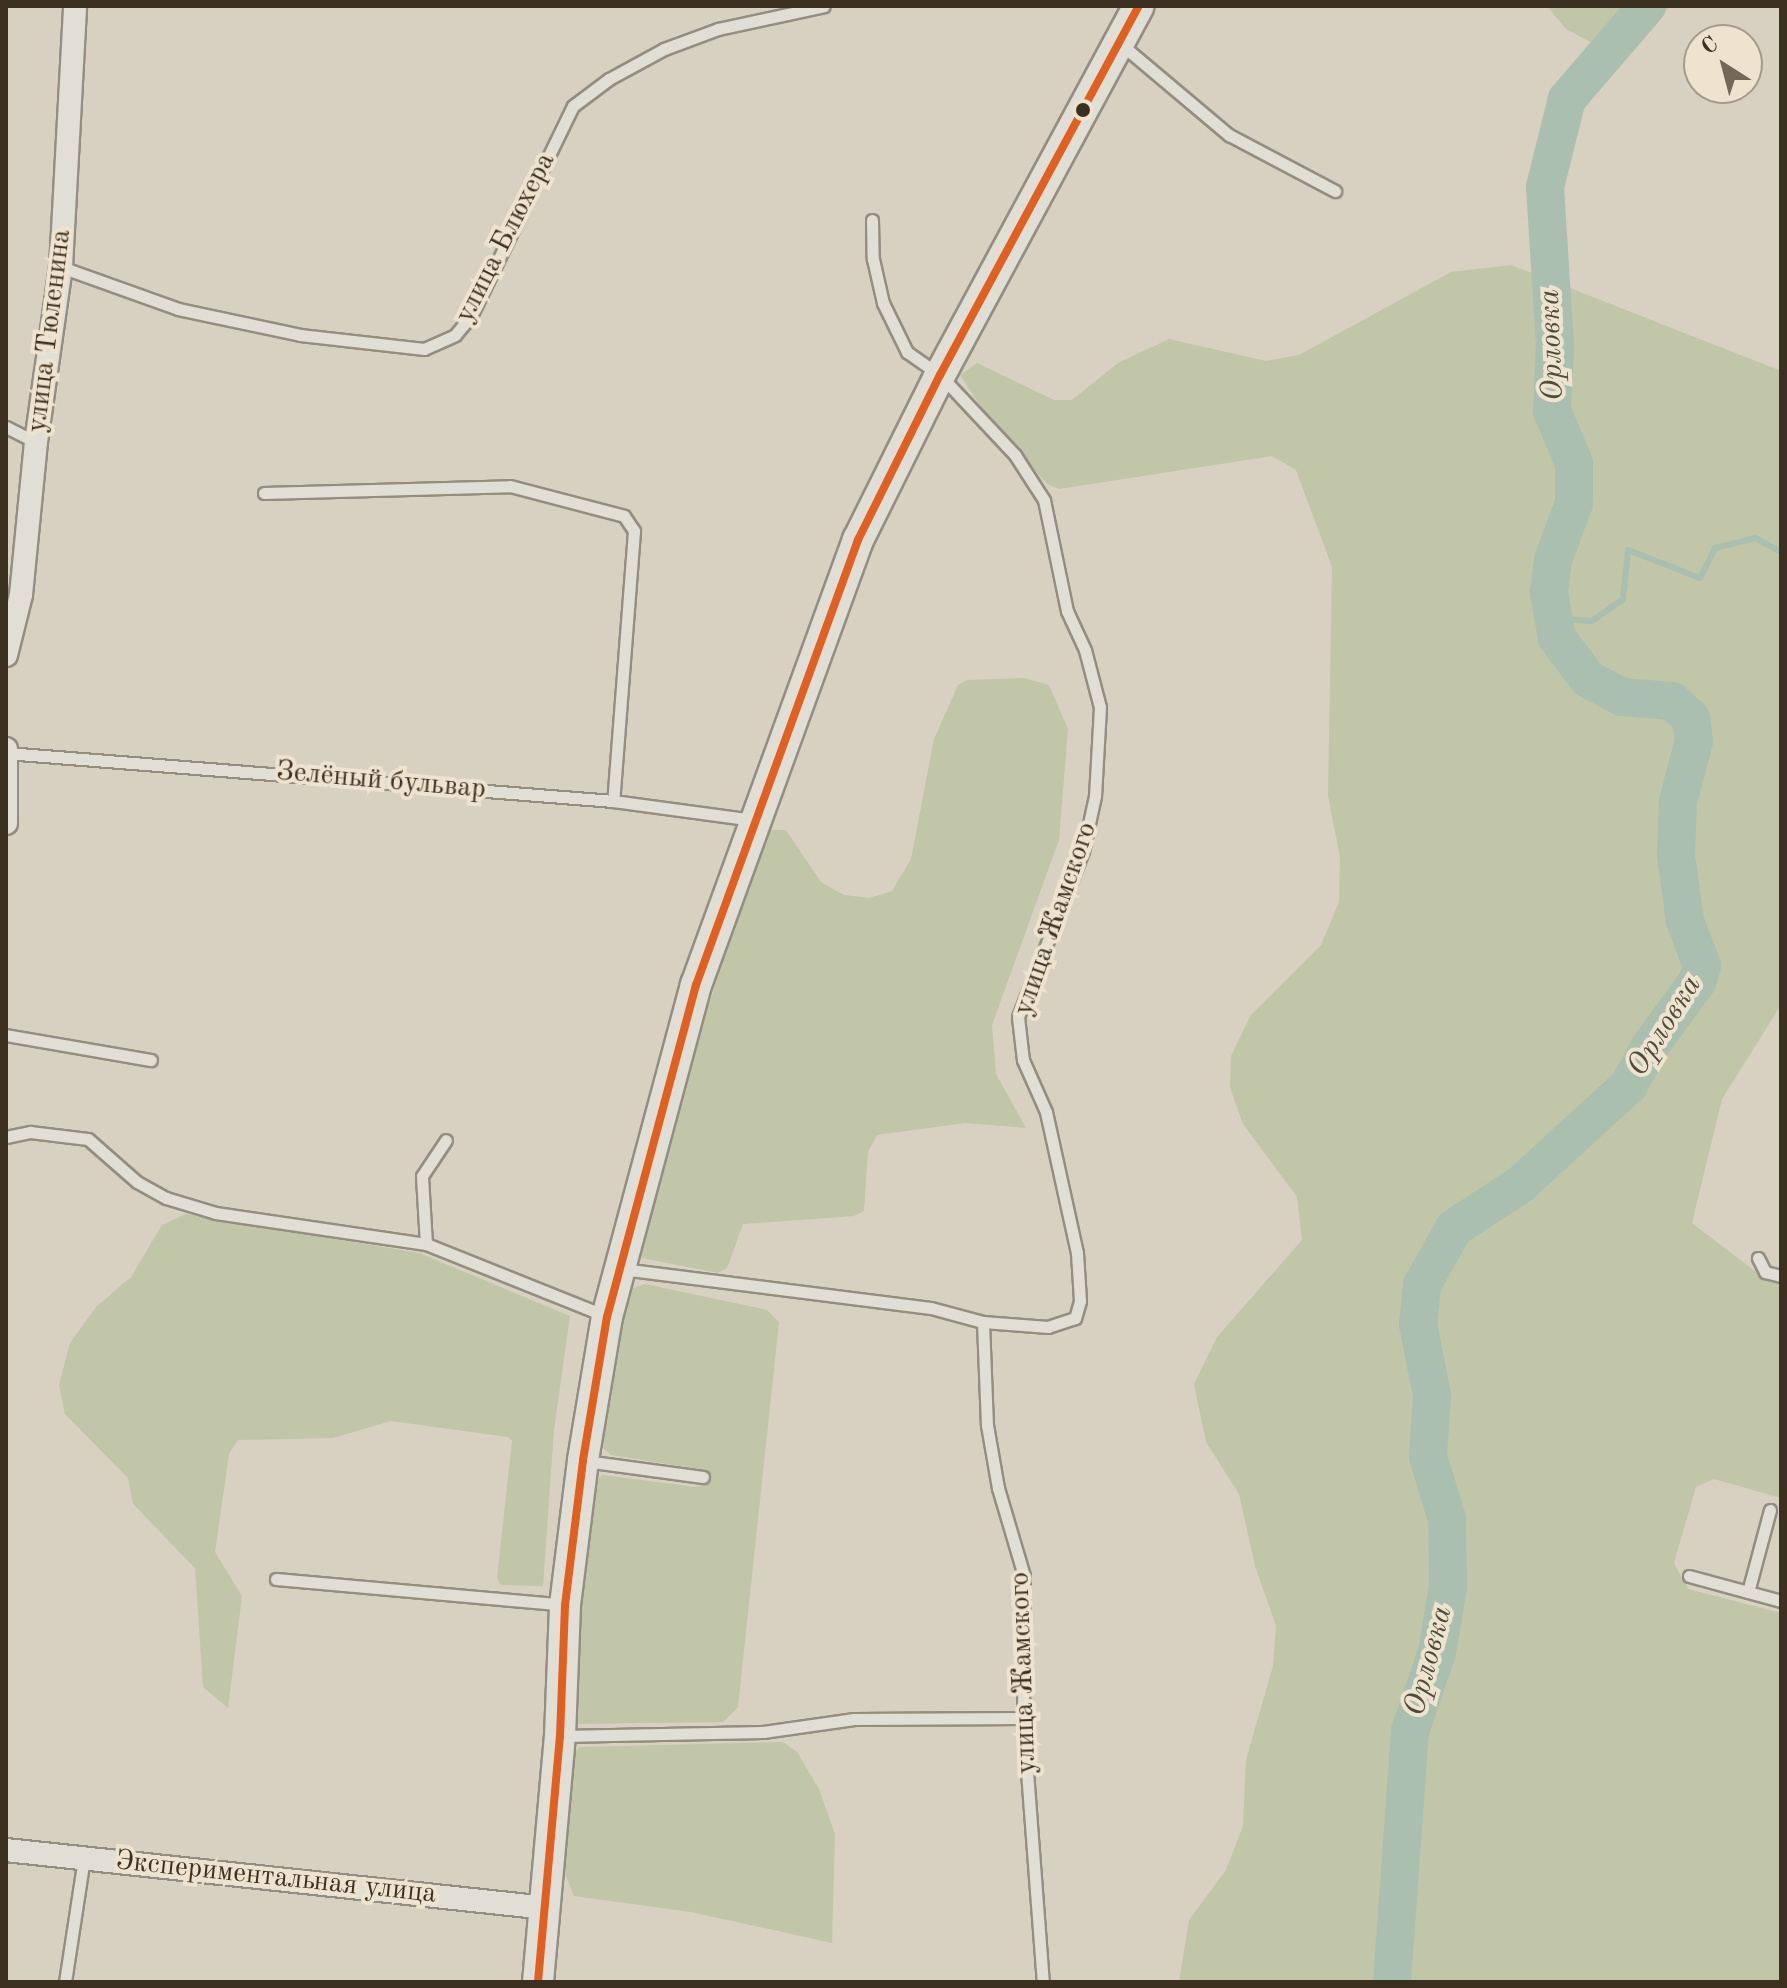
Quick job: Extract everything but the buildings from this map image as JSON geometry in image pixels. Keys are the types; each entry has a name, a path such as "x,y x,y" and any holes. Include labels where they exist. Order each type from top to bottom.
{"main road":[{"path":"538,1982 560,1736 565,1605 583,1460 607,1317 656,1119 754,820 858,540 940,375 1139,6"}],"street":[{"name":"улица Тюленина","path":"6,655 21,595 36,442 61,267 75,6"},
{"path":"6,823 7,751"},
{"name":"Экспериментальная улица","path":"6,1850 547,1908"}],"lane":[{"name":"улица Блюхера","path":"61,267 178,309 300,335 424,349 455,335 471,316 573,106 609,79 664,49 718,29 824,6"},
{"path":"1119,43 1229,135 1335,191"},
{"path":"872,220 873,259 883,303 907,352 940,375"},
{"name":"улица Жамского","path":"940,375 1015,455 1044,500 1067,611 1085,650 1100,707 1095,796 1083,851 1018,1017 1023,1060 1046,1112 1077,1253 1080,1301 1075,1318 1048,1327 983,1322 987,1425 998,1488 1024,1576 1023,1718 1043,1982"},
{"path":"6,427 36,442"},
{"path":"264,493 510,486 624,516 634,531 613,801"},
{"name":"Зелёный бульвар","path":"7,751 613,801 754,820"},
{"path":"6,1035 151,1060"},
{"path":"6,1137 30,1132 88,1139 137,1182 166,1198 216,1213 426,1244 607,1317"},
{"path":"426,1244 422,1176 446,1140"},
{"path":"1758,1258 1765,1272 1781,1276"},
{"path":"621,1269 931,1308 983,1322"},
{"path":"583,1460 703,1477"},
{"path":"1748,1592 1770,1510"},
{"path":"1689,1576 1781,1601"},
{"path":"276,1579 565,1605"},
{"path":"560,1736 763,1732 854,1719 1023,1718"},
{"path":"65,1982 84,1857"}],"green space":[{"path":"1547,6 1670,6 1629,47 1598,46 1566,29"},
{"path":"1511,265 1781,371 1781,1005 1722,1099 1692,1223 1764,1278 1781,1283 1781,1498 1714,1479 1696,1487 1674,1563 1688,1589 1781,1613 1781,1982 1179,1982 1189,1920 1226,1870 1243,1826 1246,1760 1273,1666 1276,1626 1255,1566 1239,1494 1206,1442 1194,1384 1217,1337 1302,1240 1297,1197 1243,1124 1230,1088 1231,1056 1251,1015 1321,945 1339,902 1340,857 1328,796 1332,567 1296,470 1272,456 1059,489 1047,484 990,421 960,375 977,363 1054,400 1072,400 1118,363 1169,339 1266,361 1299,355 1451,272"},
{"path":"1024,678 1049,685 1068,729 1059,840 992,1025 996,1074 1026,1128 965,1123 877,1135 868,1152 864,1211 854,1216 743,1224 727,1268 718,1273 642,1258 638,1238 669,1129 765,830 786,830 821,882 844,895 869,898 892,891 911,859 934,739 958,685 967,680"},
{"path":"186,1214 419,1253 570,1316 554,1430 543,1586 501,1585 497,1578 512,1441 508,1437 391,1421 333,1438 238,1440 229,1454 215,1552 242,1596 228,1708 203,1687 195,1568 133,1504 128,1478 65,1414 59,1385 70,1343 96,1307 131,1277 162,1225"},
{"path":"645,1284 767,1310 779,1322 738,1707 723,1722 576,1724 570,1717 589,1487 602,1475 696,1487 710,1483 705,1470 611,1455 601,1446 622,1306 630,1289"},
{"path":"783,1742 797,1752 819,1789 835,1834 832,1943 691,1912 574,1896 560,1862 570,1756 580,1747"}],"waterway":[{"name":"Орловка","path":"1392,1982 1410,1731 1437,1652 1448,1586 1447,1519 1428,1457 1432,1395 1418,1324 1422,1285 1454,1228 1521,1184 1629,1085 1650,1046 1697,982 1702,966 1685,921 1676,856 1678,801 1694,741 1691,718 1672,701 1622,697 1588,679 1557,638 1549,592 1553,560 1574,503 1574,463 1552,411 1555,346 1545,187 1567,99 1647,6"},
{"path":"1552,618 1592,621 1623,599 1628,550 1700,578 1715,548 1755,538 1781,552"}],"transit line":[{"path":"538,1982 560,1736 565,1605 583,1460 607,1317 696,985 858,540 940,375 1139,6"}]}
